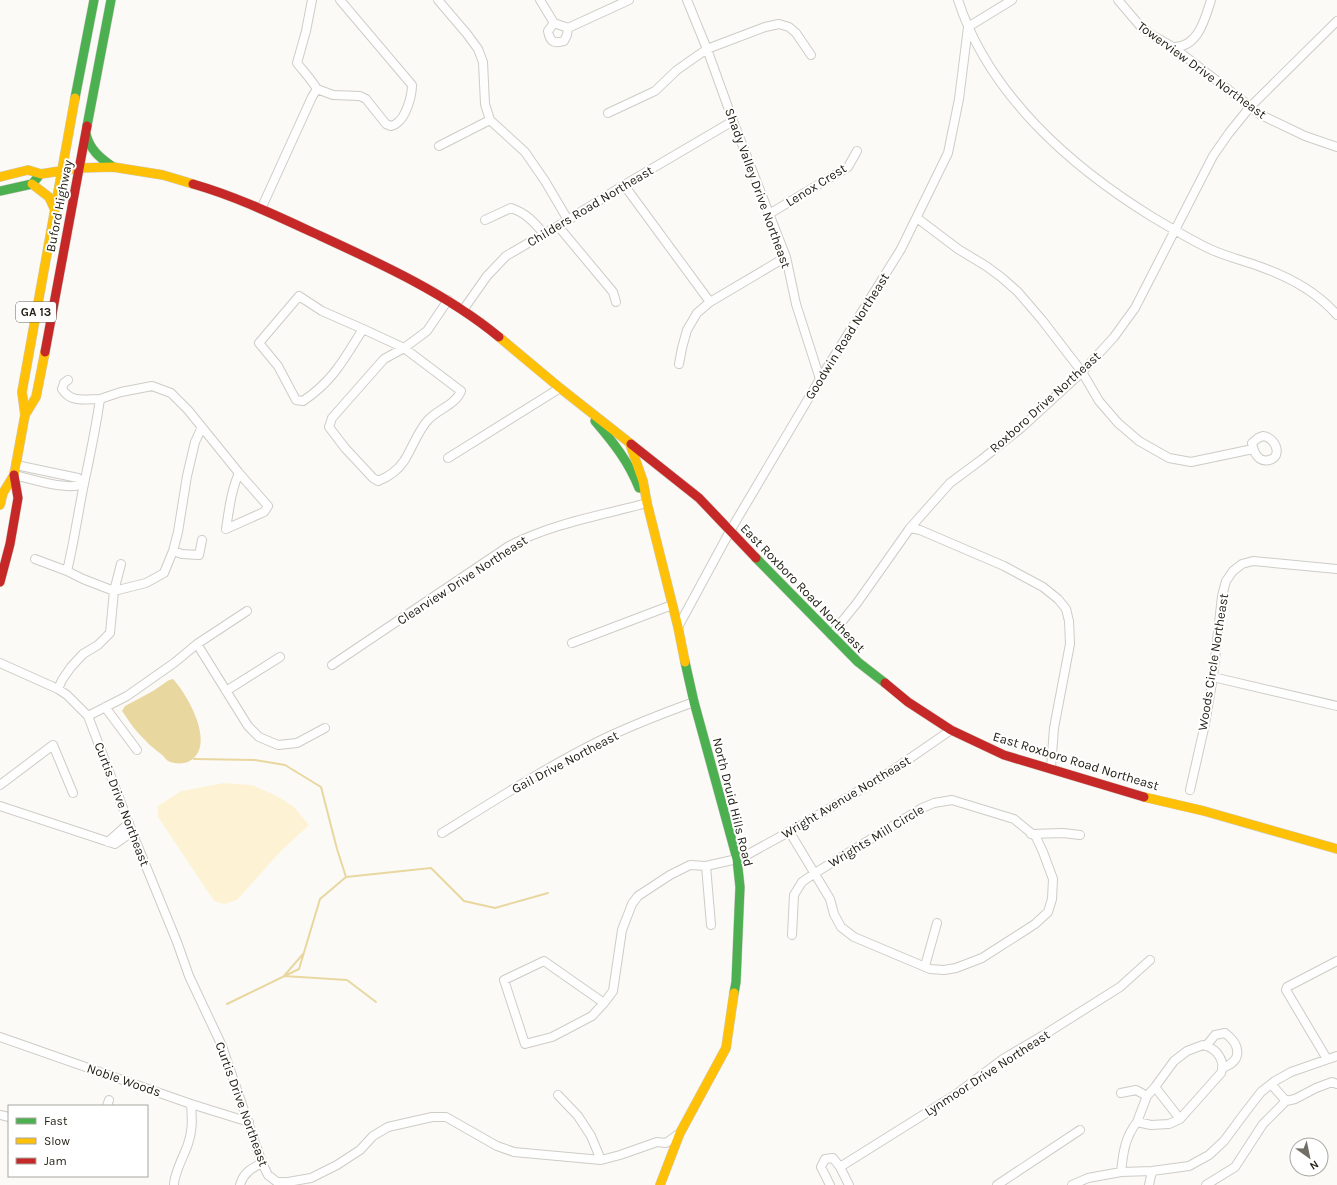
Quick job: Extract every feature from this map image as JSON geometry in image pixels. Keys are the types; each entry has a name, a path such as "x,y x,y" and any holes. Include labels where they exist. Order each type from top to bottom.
{"main road":[{"name":"Buford Highway","path":"0,582 10,544 18,498 14,475 25,415 22,392 94,0"},
{"name":"Buford Highway","path":"25,415 36,397 111,0"},
{"path":"86,133 87,140 92,150 113,167"},
{"path":"0,177 28,170 41,174 79,168 113,167 163,175 215,190 362,255 448,300 481,322 580,404 621,452 637,482 642,497 647,503"},
{"path":"0,191 32,184 41,174"},
{"path":"32,184 49,196 55,210"},
{"name":"East Roxboro Road Northeast","path":"580,404 699,498 858,662 908,702 951,730 1004,755 1130,793 1204,811 1337,849"},
{"name":"North Druid Hills Road","path":"629,442 647,496 647,503 678,627 694,702 737,859 740,888 736,982 726,1048 680,1133 660,1185"},
{"name":"Buford Highway","path":"0,505 2,493 14,475"}],"street":[{"path":"312,0 298,63 317,89 333,95 360,96 366,99 386,124 391,126 397,123 406,110 412,94 412,85 340,0"},
{"path":"438,0 467,34 478,50 482,62 485,104 490,120 525,152 545,181 568,220"},
{"path":"540,0 554,23 568,28 628,0"},
{"name":"Shady Valley Drive Northeast","path":"687,0 786,257 796,304 820,379"},
{"path":"958,0 968,27 986,61 1002,84 1033,122 1075,162 1137,208 1174,230 1215,251 1261,267 1294,282 1318,296 1337,315"},
{"path":"968,27 1012,0"},
{"name":"Towerview Drive Northeast","path":"1118,0 1141,27 1173,47 1250,108 1261,115 1305,136 1337,148"},
{"path":"1173,47 1184,46 1192,41 1198,34 1212,0"},
{"name":"Roxboro Drive Northeast","path":"831,635 857,603 910,528 950,483 1021,428 1082,372 1114,337 1135,308 1213,156 1229,133 1250,108 1337,21"},
{"path":"554,23 548,32 549,38 558,43 564,41 568,28"},
{"path":"608,113 655,91 677,70 707,49 765,27 779,24 789,27 796,33 811,54"},
{"name":"Goodwin Road Northeast","path":"678,627 730,531 820,379 901,249 948,153 959,99 968,27"},
{"path":"260,209 317,89"},
{"path":"439,146 490,120"},
{"name":"Childers Road Northeast","path":"463,310 487,276 506,256 733,121"},
{"name":"Lenox Crest","path":"769,214 848,167 858,151"},
{"path":"624,185 710,302"},
{"path":"485,220 511,208 522,212 532,220 544,234"},
{"path":"916,218 958,249 986,266 1018,292 1042,320 1082,372 1100,401 1118,423 1139,441 1169,458 1191,462 1253,449"},
{"path":"558,226 613,292 616,302"},
{"path":"679,364 687,330 697,313 710,302 786,257"},
{"path":"363,329 329,381 303,401 296,400 278,366 259,343 299,296 322,311 363,329 404,348 460,391 458,398 442,408 428,420 412,443 404,461 391,474 378,481 373,478 345,448 329,427 332,418 384,359 404,348 427,331 448,300"},
{"path":"68,380 64,383 62,389 66,395 72,399 100,399 121,392 152,386 171,393 188,410 268,506 264,512 226,528 229,506 235,482 239,473"},
{"path":"448,458 560,388"},
{"path":"67,571 74,544 100,399"},
{"path":"36,559 114,591 146,583 164,573 173,551 194,442 202,427"},
{"path":"16,465 52,478"},
{"path":"14,475 52,478 62,480 77,487 84,484"},
{"name":"Clearview Drive Northeast","path":"332,665 509,546 546,529 647,503"},
{"path":"910,528 920,530 1004,566 1043,587 1058,599 1066,610 1069,621 1070,644 1054,728 1051,768"},
{"path":"173,551 182,554 199,555 202,540"},
{"name":"Woods Circle Northeast","path":"1190,790 1205,724 1213,677 1222,596 1226,581 1233,571 1242,564 1253,562 1273,562 1337,569"},
{"path":"58,689 71,667 83,654 98,645 110,633 114,591 121,564"},
{"path":"572,643 672,605"},
{"path":"88,716 133,692 174,663 197,644 247,611"},
{"path":"197,644 248,726 259,738 278,745 297,744 325,728"},
{"path":"226,691 280,657"},
{"name":"Curtis Drive Northeast","path":"0,663 58,689 67,695 88,716 189,976 222,1046 262,1162 268,1175 277,1182 288,1182 311,1178 337,1165 360,1150 373,1136 388,1127 432,1117 446,1116 497,1146 514,1152 601,1160 656,1142 666,1143 680,1133"},
{"path":"1213,677 1337,706"},
{"name":"Gail Drive Northeast","path":"442,833 547,769 595,743 658,715 694,702"},
{"path":"105,707 137,750"},
{"name":"Wright Avenue Northeast","path":"604,1003 544,961 504,980 524,1044 552,1037 592,1016 604,1003 614,991 622,930 632,904 638,896 651,886 690,865 706,866 737,859 789,831 890,772 951,730"},
{"path":"0,785 53,745 73,793"},
{"name":"Wrights Mill Circle","path":"789,831 830,898 834,914 841,927 854,937 928,971 956,968 982,958 1035,924 1048,912 1052,899 1053,879 1036,837 1014,820 952,800 934,803 922,808 815,873"},
{"path":"0,806 111,843 132,832"},
{"path":"111,843 129,824"},
{"path":"1031,834 1063,833 1080,835"},
{"path":"706,866 711,925"},
{"path":"792,935 794,895 802,882 815,873"},
{"path":"928,971 937,923"},
{"name":"Lynmoor Drive Northeast","path":"840,1167 955,1095 1003,1059 1048,1033 1120,987 1150,960"},
{"path":"1327,1059 1286,990 1287,987 1337,961"},
{"path":"1206,1046 1215,1035 1225,1033 1232,1037 1238,1050 1236,1058 1230,1066 1222,1068"},
{"name":"Noble Woods","path":"0,1037 191,1104 249,1122"},
{"path":"1121,1172 1124,1148 1130,1131 1137,1122 1147,1096 1174,1061 1187,1051 1204,1045 1212,1048 1222,1058 1221,1073 1180,1119 1169,1124 1151,1125 1137,1122"},
{"path":"1072,1185 1088,1178 1121,1172 1189,1166 1209,1155 1224,1141 1261,1092 1275,1081 1291,1072 1337,1056"},
{"path":"1206,1185 1234,1167 1262,1124 1286,1101 1332,1082 1337,1084"},
{"path":"1271,1084 1286,1101"},
{"path":"1155,1087 1180,1119"},
{"path":"1121,1093 1136,1090 1147,1096"},
{"path":"558,1095 578,1116 590,1136 601,1160"},
{"path":"174,1185 193,1126 191,1104"},
{"path":"997,1185 1080,1130"},
{"path":"830,1185 821,1167 825,1159 834,1158 849,1185"},
{"path":"240,1185 242,1177 262,1162"},
{"path":"1149,1185 1152,1170"}],"shaded area":[{"path":"173,679 186,697 192,709 200,734 200,745 197,755 188,762 183,763 173,763 167,760 139,734 122,711 125,706"},
{"path":"224,783 252,785 277,796 294,807 309,825 280,852 237,900 224,904 214,901 158,817 158,806 181,791"}],"waterway":[{"path":"194,759 255,760 285,765 321,787 346,877 320,899 299,969 227,1004"},
{"path":"346,877 431,868 464,901 495,908 548,893"},
{"path":"303,954 284,976 347,980 376,1002"}],"traffic: fast":[{"path":"75,98 94,0"},
{"path":"87,126 111,0"},
{"path":"86,134 90,145 96,153 113,167"},
{"path":"0,191 32,184 38,177"},
{"path":"595,421 620,453 639,488"},
{"path":"756,558 858,662 885,683"},
{"path":"685,662 694,702 737,859 740,887 736,982 734,993"}],"traffic: slow":[{"path":"25,415 22,392 75,98"},
{"path":"0,177 28,170 41,174 79,168 113,167 163,175 193,184"},
{"path":"32,184 49,197 55,210"},
{"path":"499,337 560,388 631,444"},
{"path":"0,505 3,493 14,475 25,415 36,397 45,352"},
{"path":"630,444 643,481 685,662"},
{"path":"1144,797 1204,811 1337,849"},
{"path":"660,1185 680,1133 726,1048 734,993"}],"traffic: jam":[{"path":"45,352 87,126"},
{"path":"193,184 255,206 386,267 457,306 499,337"},
{"path":"631,444 699,498 756,558"},
{"path":"0,582 10,544 18,498 14,475"},
{"path":"885,683 908,702 951,730 1004,755 1144,797"}]}
